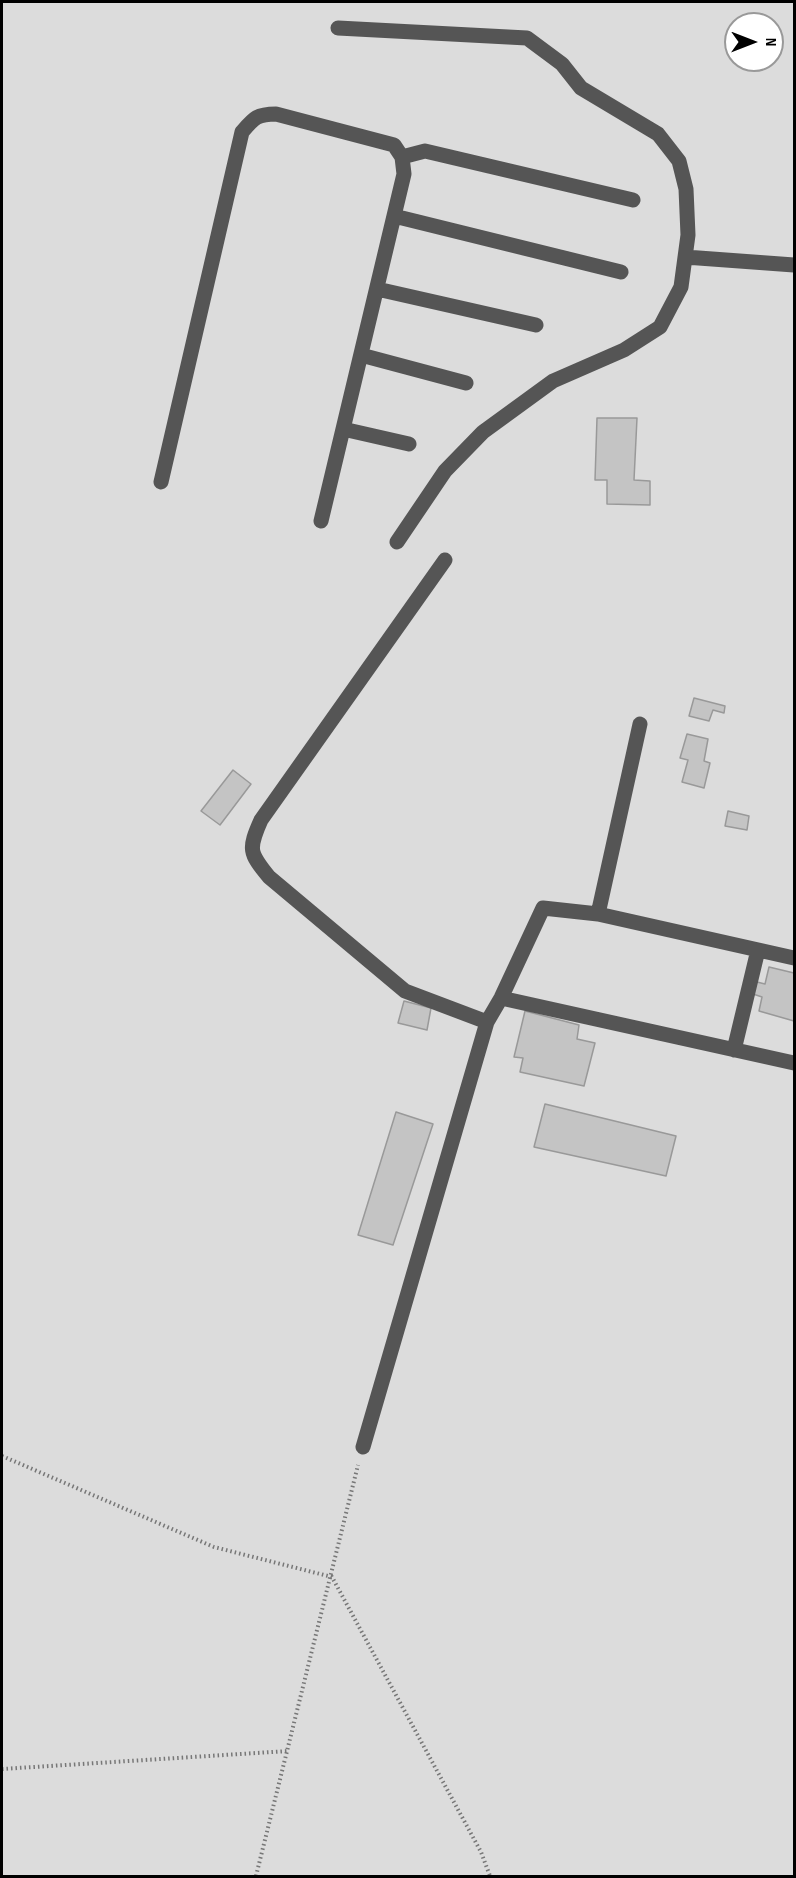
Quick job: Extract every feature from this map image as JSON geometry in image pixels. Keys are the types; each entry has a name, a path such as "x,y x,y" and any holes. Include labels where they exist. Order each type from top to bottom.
{"lane":[{"path":"338,28 527,38 562,64 581,88 658,134 679,161 686,189 688,235 681,287 660,327 624,350 554,381 483,432 445,471 397,542"},
{"path":"161,482 242,132 262,114 276,114 394,145 402,157 404,174 321,520"},
{"path":"402,157 425,151 633,200"},
{"path":"394,216 621,272"},
{"path":"685,257 795,265"},
{"path":"377,289 536,325"},
{"path":"361,355 466,383"},
{"path":"343,429 409,444"},
{"path":"445,560 261,820 252,841 254,859 269,877 405,991 487,1022"},
{"path":"598,914 640,724"},
{"path":"363,1447 487,1022 501,998 543,908 598,914 795,958"},
{"path":"735,1050 758,950"},
{"path":"501,998 795,1063"}],"path":[{"path":"256,1876 363,1447"},
{"path":"2,1456 214,1547 332,1577 481,1852 490,1876"},
{"path":"2,1769 289,1751"}],"shaded area":[{"path":"2,2 794,2 794,1876 2,1876"}],"building":[{"path":"597,418 637,418 634,480 650,481 650,505 607,504 607,480 595,480"},
{"path":"694,698 725,706 724,713 713,710 709,721 689,716"},
{"path":"687,734 708,739 704,761 710,763 704,788 682,782 688,760 680,758"},
{"path":"233,770 251,784 220,825 201,811"},
{"path":"728,811 749,816 747,830 725,826"},
{"path":"769,967 794,973 794,1021 759,1011 762,997 750,993 753,981 765,984"},
{"path":"404,1001 431,1008 427,1030 398,1023"},
{"path":"525,1011 579,1025 577,1039 595,1043 584,1086 520,1072 523,1058 514,1057"},
{"path":"545,1104 676,1136 666,1176 534,1147"},
{"path":"396,1112 433,1124 393,1245 358,1235"}]}
